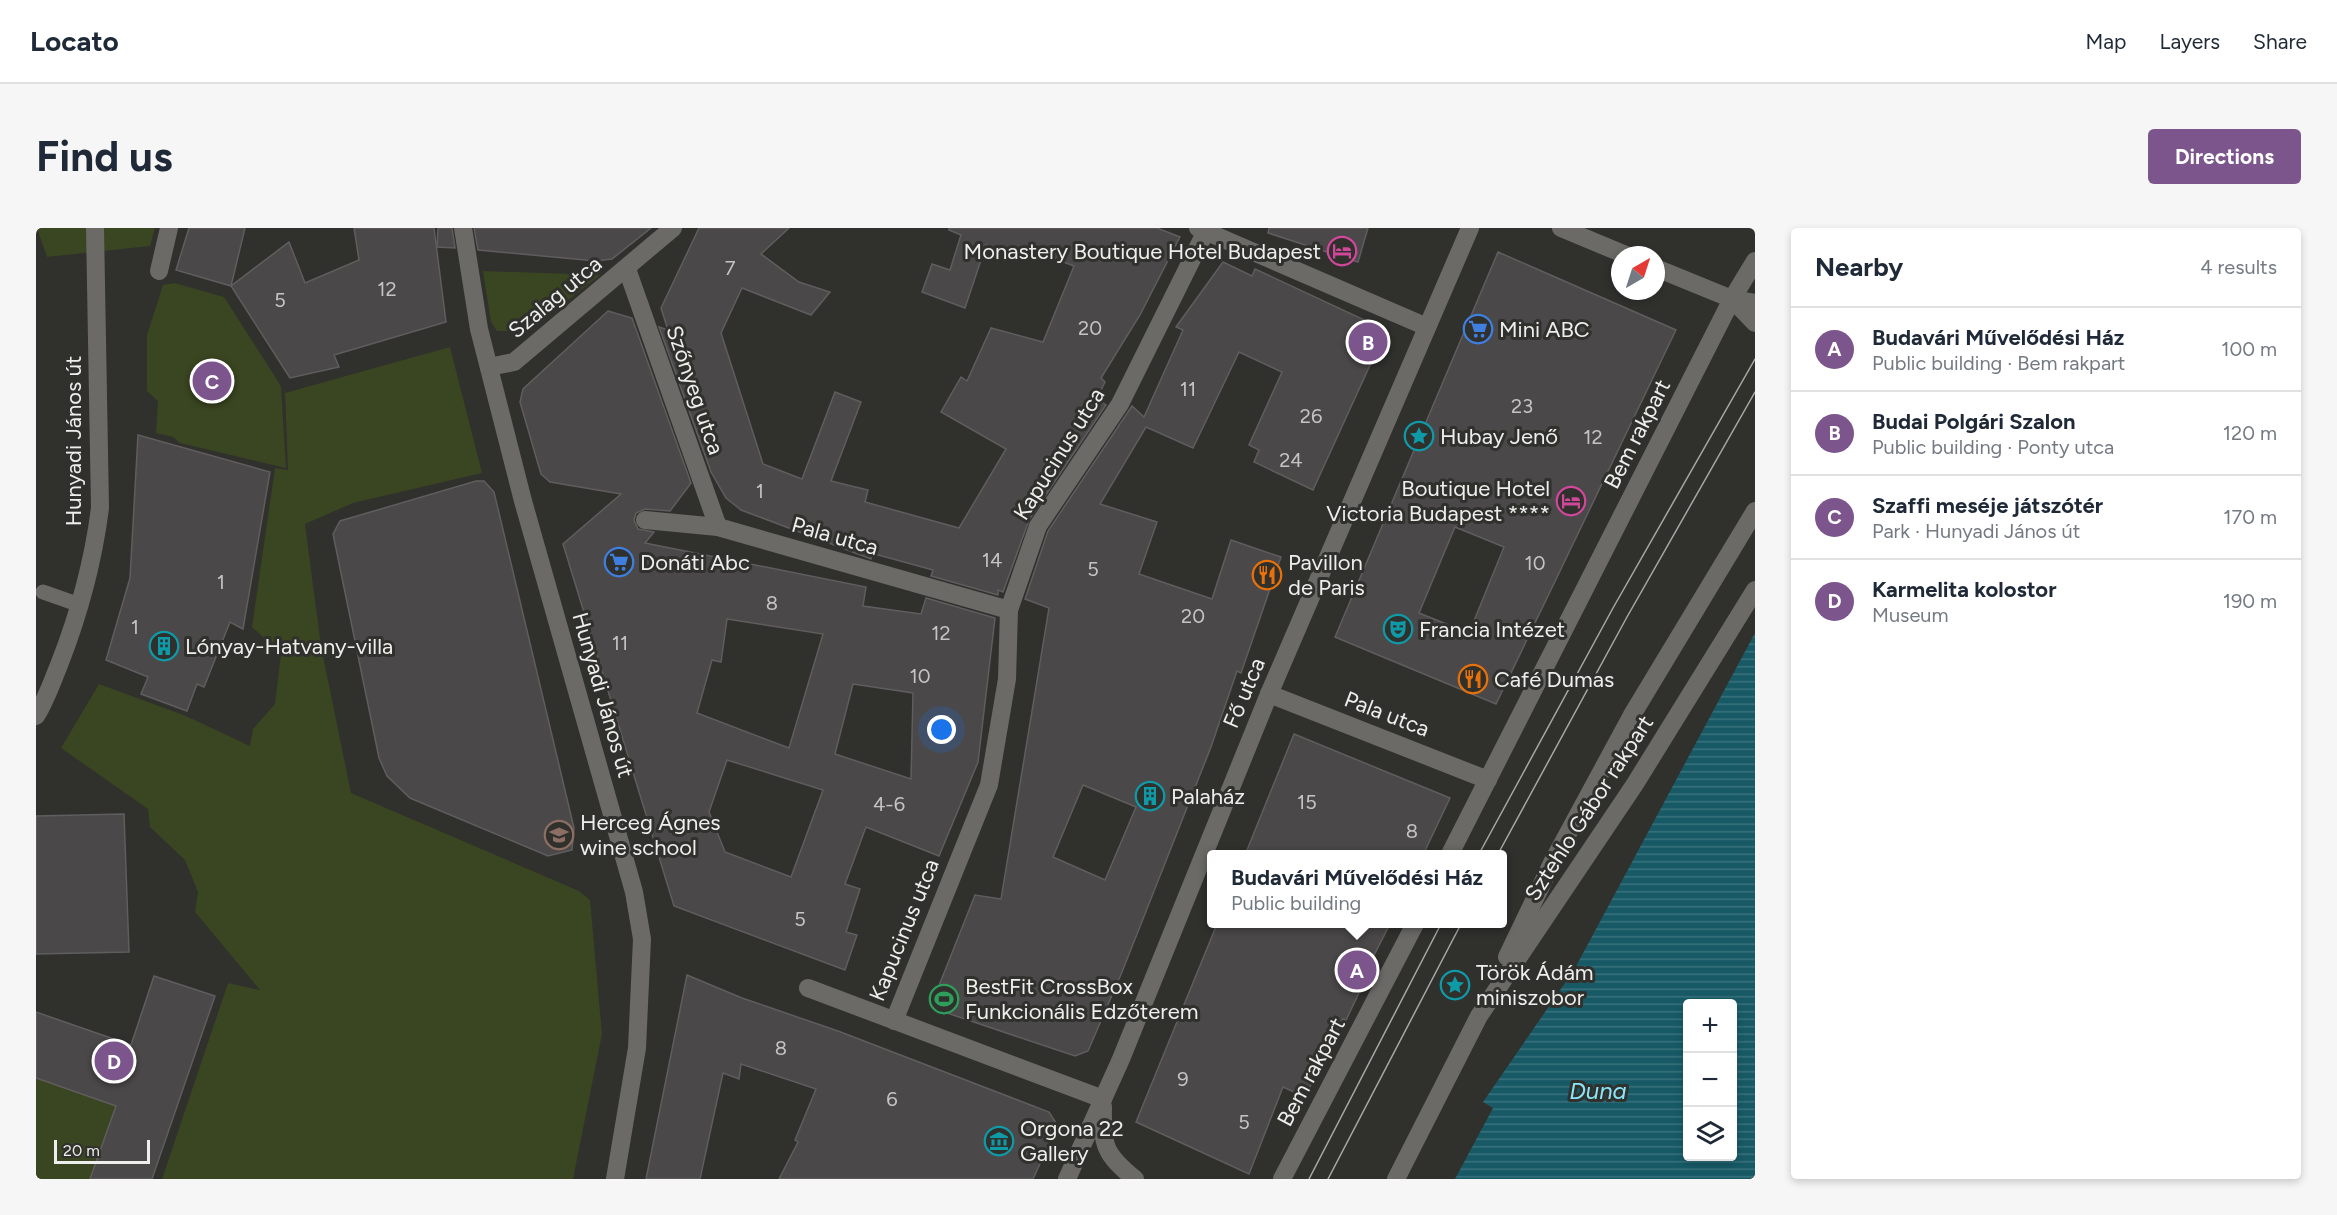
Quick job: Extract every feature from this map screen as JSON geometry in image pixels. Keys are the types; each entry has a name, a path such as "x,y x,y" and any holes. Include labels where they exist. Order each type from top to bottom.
{"street":[{"name":"Hunyadi János út","path":"36,716 59,664 80,605 94,549 100,508 95,228"},
{"path":"159,271 169,228"},
{"name":"Hunyadi János út","path":"463,228 466,259 479,329 523,501 634,892 642,939 637,1048 615,1179"},
{"name":"Szalag utca","path":"489,367 514,362 673,228"},
{"name":"Fő utca","path":"1067,1179 1121,1059 1269,694 1470,228"},
{"path":"1561,228 1611,249"},
{"path":"1202,230 1427,327"},
{"name":"Kapucinus utca","path":"894,1021 989,785 1007,679 1009,610 1038,526 1120,404 1202,230"},
{"name":"Bem rakpart","path":"1453,850 1732,299 1755,261"},
{"name":"Szőnyeg utca","path":"627,269 718,527"},
{"path":"1665,272 1732,299 1755,303"},
{"path":"1732,299 1755,323"},
{"path":"1479,1016 1553,861 1632,715 1755,511"},
{"name":"Pala utca","path":"645,520 718,527 1009,610"},
{"name":"Sztehlo Gábor rakpart","path":"1396,1179 1479,1016 1635,784 1755,590"},
{"name":"Pala utca","path":"1269,694 1488,780"},
{"name":"Bem rakpart","path":"1282,1179 1413,928"},
{"path":"808,988 1103,1099 1102,1139 1116,1161 1135,1179"}],"lane":[{"path":"43,592 80,605"}],"green space":[{"path":"37,228 155,228 150,246 47,257"},
{"path":"483,271 600,275 529,331 497,331 491,322"},
{"path":"175,283 224,297 274,375 281,387 286,468 180,443 173,437 156,433 158,401 147,391 147,335 163,285"},
{"path":"450,347 482,473 353,503 305,524 321,646 351,793 579,891 590,900 602,1034 573,1179 162,1179 228,983 260,990 195,912 198,892 185,860 150,827 148,809 61,748 99,684 186,716 250,746 253,729 275,704 281,654 252,627 275,468 288,470 285,393"},
{"path":"36,1078 116,1106 90,1179 36,1179"}],"water":[{"name":"Duna","path":"1755,633 1755,1179 1455,1179 1493,1108 1483,1102 1574,970"}],"building":[{"path":"189,228 245,228 231,286 176,270"},
{"path":"354,228 434,228 446,322 334,355 339,367 290,378 231,286 289,242 305,283 359,260"},
{"path":"438,228 452,228 455,248 437,247"},
{"path":"474,228 651,228 612,259 596,261 478,250"},
{"path":"699,228 789,228 761,254 799,282 830,292 811,315 742,288 721,333 763,464 802,479 835,392 861,402 831,481 868,490 865,502 959,528 1006,449 941,412 961,377 967,381 991,328 1043,342 1074,266 1022,246 1018,257 986,245 965,308 922,292 932,264 950,270 961,235 949,228 1157,228 1180,237 1140,315 1101,378 1105,382 1097,399 1106,405 1029,520 1003,592 998,590 998,595 931,576 933,570 871,553 871,559 741,510 726,498 711,472 659,327 668,330 661,308"},
{"name":"Monastery Boutique Hotel Budapest","path":"1269,228 1368,228 1358,262 1268,233"},
{"path":"1498,252 1676,330 1496,704 1335,637","holes":["1455,527 1504,547 1469,633 1419,613"]},
{"path":"1223,262 1252,276 1255,269 1386,330 1313,490 1254,462 1259,450 1249,445 1282,372 1239,352 1193,448 1146,427 1100,504 1157,522 1139,574 1212,599 1231,540 1281,557 1241,673 1237,671 1211,747 1122,972 1088,1051 1075,1056 938,1010 934,998 975,895 1001,899 1049,608 1025,599 1048,531 1132,406 1144,417 1183,330 1176,327","holes":["1083,785 1136,807 1105,880 1053,857"]},
{"path":"608,311 632,318 691,483 670,511 645,509 636,513 634,520 638,529 654,532 645,543 866,587 863,606 921,614 926,598 995,618 978,762 939,856 866,827 845,884 860,889 846,932 857,935 845,970 674,906 563,544 621,494 550,482 541,474 520,402 523,389","holes":["727,619 823,634 789,748 697,713 712,660 721,662","853,684 913,693 911,779 835,754","727,760 823,790 791,877 725,852 709,812"]},
{"path":"138,435 270,472 243,629 230,622 204,687 197,684 187,711 141,694 148,677 106,660 130,578"},
{"path":"476,481 484,481 494,492 574,828 572,850 548,856 410,798 387,776 379,758 333,534 340,521"},
{"path":"1294,734 1450,798 1425,850 1247,850"},
{"path":"124,814 129,952 36,954 36,816"},
{"path":"1215,928 1388,928 1370,963 1373,964 1346,1020 1343,1019 1305,1097 1283,1087 1249,1174 1136,1122"},
{"path":"687,975 742,998 838,1031 1049,1112 1056,1123 1056,1129 1033,1179 779,1179 798,1142 795,1140 816,1089 741,1064 739,1079 723,1073 700,1179 646,1179"},
{"path":"154,976 215,996 152,1179 90,1179 116,1106 36,1078 36,1012 131,1045"}],"tram line":[{"path":"1481,850 1613,608 1755,359"},
{"path":"1500,850 1627,617 1755,392"},
{"path":"1309,1179 1439,928"},
{"path":"1328,1179 1459,928"}],"place":[{"name":"Monastery Boutique Hotel Budapest","path":"1342,251"},
{"name":"Mini ABC","path":"1478,329"},
{"name":"Budai Polgári Szalon","path":"1368,342"},
{"name":"Szaffi meséje játszótér","path":"212,381"},
{"name":"Hubay Jenő","path":"1419,436"},
{"name":"Boutique Hotel Victoria Budapest ****","path":"1571,501"},
{"name":"Donáti Abc","path":"619,562"},
{"name":"Pavillon de Paris","path":"1267,575"},
{"name":"Francia Intézet","path":"1398,629"},
{"name":"Lónyay-Hatvany-villa","path":"164,646"},
{"name":"Café Dumas","path":"1473,679"},
{"name":"Palaház","path":"1150,796"},
{"name":"Herceg Ágnes wine school","path":"559,835"},
{"name":"Budavári Művelődési Ház","path":"1357,970"},
{"name":"Török Ádám miniszobor","path":"1455,985"},
{"name":"BestFit CrossBox Funkcionális Edzőterem","path":"944,999"},
{"name":"Karmelita kolostor","path":"114,1061"},
{"name":"Orgona 22 Gallery","path":"999,1141"}]}
